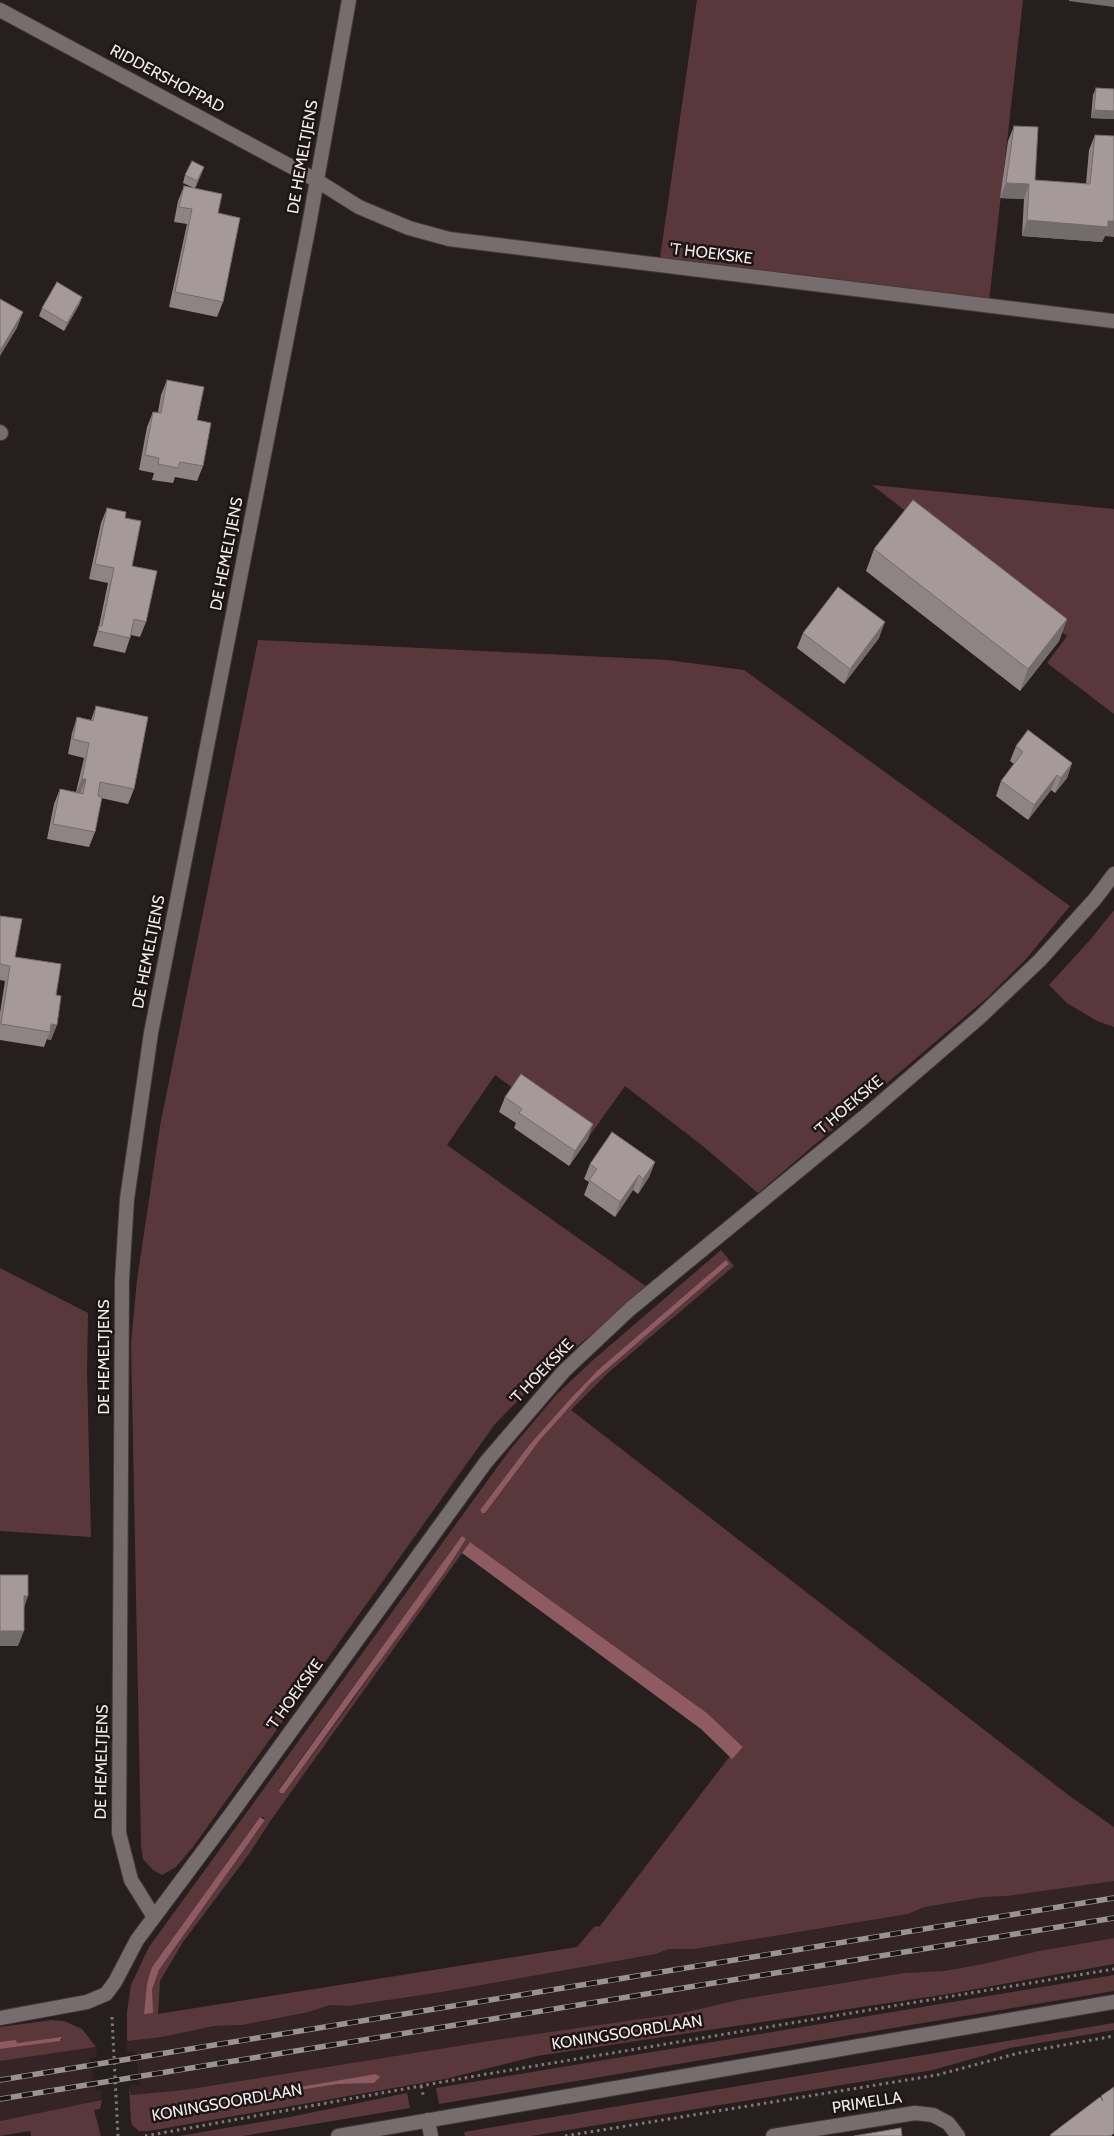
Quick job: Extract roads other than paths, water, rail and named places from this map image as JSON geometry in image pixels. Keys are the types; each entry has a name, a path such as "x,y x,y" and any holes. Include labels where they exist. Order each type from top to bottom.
{"street":[{"name":"DE HEMELTJENS","path":"154,1917 132,1880 119,1833 122,1280 127,1199 151,1033 349,0"},
{"name":"RIDDERSHOFPAD","path":"0,10 316,180"},
{"name":"'T HOEKSKE","path":"316,180 359,207 409,228 449,239 1114,321"},
{"name":"'T HOEKSKE","path":"0,2018 87,2002 106,1994 115,1982 137,1940 231,1814 486,1462 564,1371 630,1310 864,1117 979,1018 1040,960 1114,874"},
{"path":"338,2136 1114,2002"},
{"name":"PRIMELLA","path":"773,2136 915,2113 933,2115 948,2123 958,2136"},
{"path":"428,2120 431,2136"}],"railway":[{"path":"0,2080 1114,1898"},
{"path":"0,2099 1114,1918"}]}
